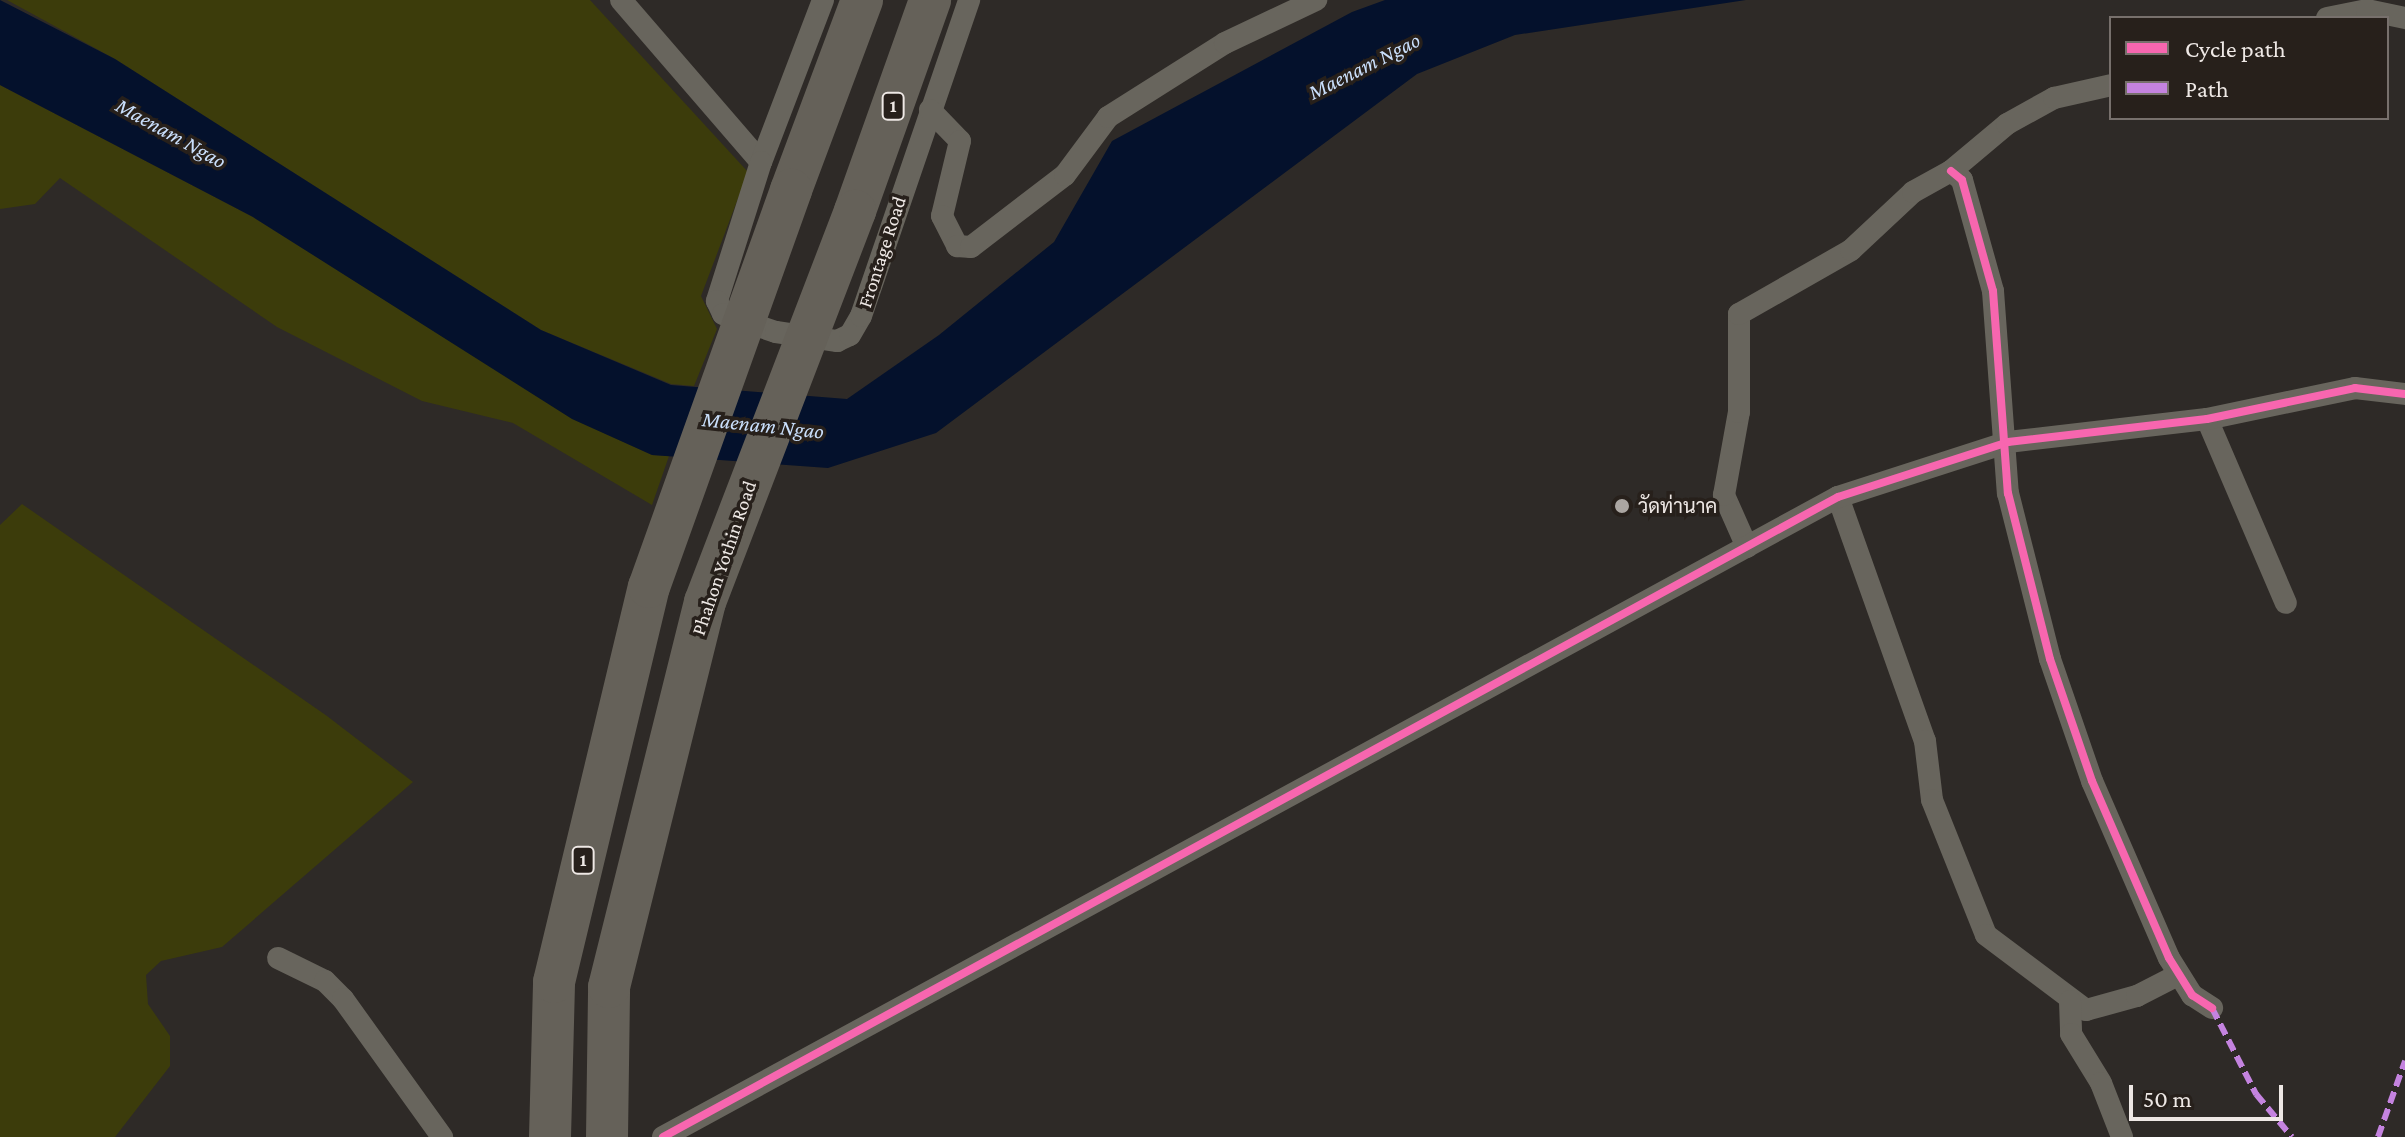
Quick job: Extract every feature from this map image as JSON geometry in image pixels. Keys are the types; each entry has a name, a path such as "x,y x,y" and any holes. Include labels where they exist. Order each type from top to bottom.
{"highway":[{"name":"Phahon Yothin Road","path":"607,1137 609,987 705,602 855,211 930,0"},
{"name":"1","path":"550,1137 554,982 649,587 776,176 855,12"}],"street":[{"path":"621,0 776,176"},
{"name":"Frontage Road","path":"823,0 776,176 717,301 723,314 776,332 837,341 850,335 861,316 969,0"},
{"path":"930,110 960,141 942,216 957,246 971,247 1065,175 1108,117 1225,43 1316,0"},
{"path":"2337,16 2367,10 2405,18"},
{"path":"1747,547 1724,495 1739,412 1739,314 1851,250 1913,192 1951,171 2007,124 2042,105 2109,86"},
{"path":"1951,171 1962,180 1993,291 2008,442 2008,493 2050,659 2092,781 2178,975 2192,995 2212,1008"},
{"path":"663,1137 1838,497 2008,442 2207,419 2355,388 2405,394"},
{"path":"2207,419 2286,603"},
{"path":"1838,497 1925,741 1932,800 1986,935 2086,1010 2104,1007 2178,975"},
{"path":"278,958 336,990 442,1137"},
{"path":"2070,1001 2071,1034 2101,1083 2122,1137"}],"shaded area":[{"path":"7,0 590,0 748,172 701,296 717,329 694,386 671,384 541,330 115,59"},
{"path":"0,85 253,217 572,418 652,455 669,456 652,505 513,423 422,401 277,327 60,178 35,204 0,209"},
{"path":"22,504 327,716 413,782 222,947 161,961 146,975 148,1004 170,1036 170,1066 115,1137 0,1137 0,525"}],"water":[{"name":"Maenam Ngao","path":"0,0 115,59 541,330 671,385 847,399 939,335 1054,242 1112,141 1352,12 1385,0 1746,0 1515,35 1417,74 936,433 828,468 652,455 572,419 253,217 0,85"}],"marked path":[{"path":"2212,1008 2256,1094 2292,1137"},
{"path":"2378,1137 2405,1061"}],"cycle path":[{"path":"1951,171 1962,180 1993,291 2008,493 2050,659 2092,781 2169,958 2192,995 2212,1008"},
{"path":"663,1137 1838,497 2008,442 2207,419 2355,388 2405,394"}],"place":[{"name":"วัดท่านาค","path":"1622,506"}]}
